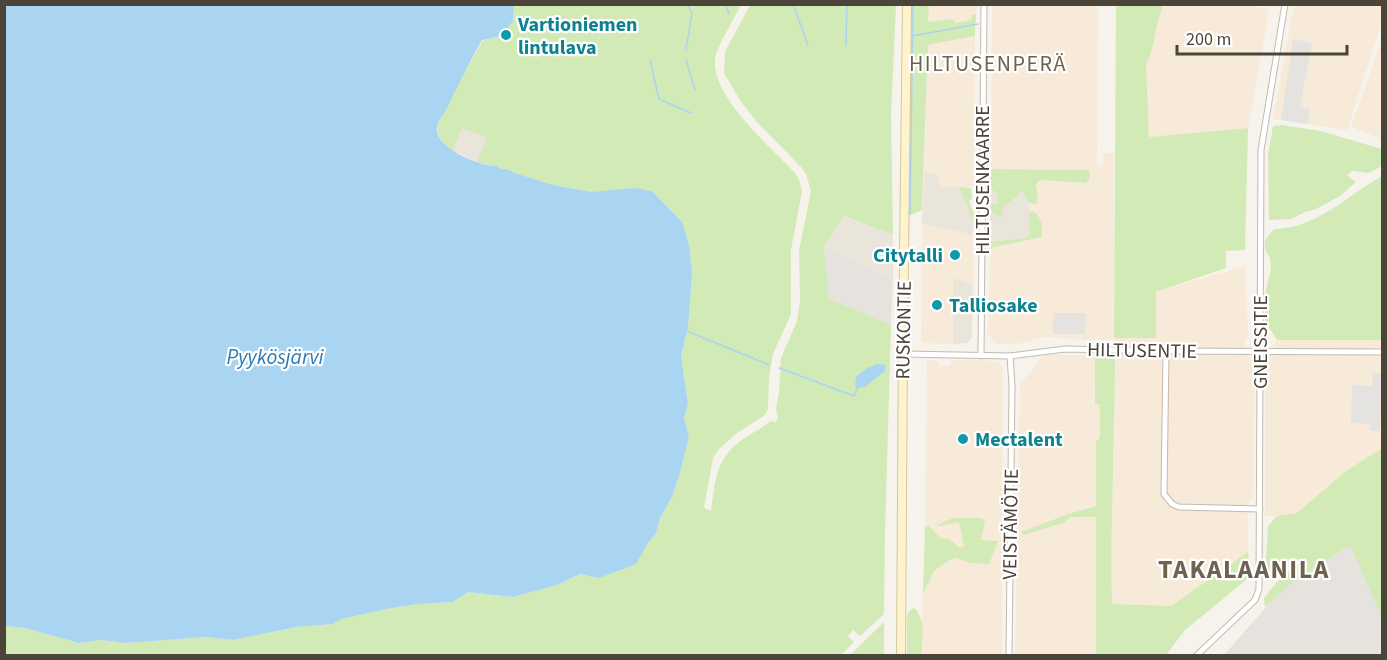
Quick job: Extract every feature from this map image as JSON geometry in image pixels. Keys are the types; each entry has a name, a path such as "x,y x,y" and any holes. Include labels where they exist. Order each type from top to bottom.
{"main road":[{"name":"RUSKONTIE","path":"901,656 907,4"}],"street":[{"name":"HILTUSENKAARRE","path":"981,356 984,4"},
{"name":"GNEISSITIE","path":"1196,656 1255,600 1259,589 1261,150 1285,4"},
{"name":"HILTUSENTIE","path":"903,354 1010,356 1065,349 1383,352"},
{"path":"1166,351 1164,494 1172,504 1179,507 1260,509"},
{"name":"VEISTÄMÖTIE","path":"1009,656 1012,386 1010,356"}],"shaded area":[{"path":"929,5 978,5 976,14 971,20 955,23 928,23"},
{"path":"992,5 1098,5 1097,166 1101,166 1104,162 1103,153 1114,153 1114,337 1156,292 1245,266 1248,337 1245,340 1245,355 1255,361 1253,498 1248,504 1248,552 1171,606 1112,604 1114,338 1087,340 1044,337 1017,344 995,344 988,334 990,248 1042,237 1034,211 1029,212 1029,202 1032,204 1038,196 1036,184 1040,180 1084,183 1089,170 991,169"},
{"path":"1163,5 1245,5 1265,8 1269,11 1248,128 1149,137 1146,64"},
{"path":"1294,5 1382,5 1382,21 1347,130 1273,120"},
{"path":"975,36 974,187 940,187 937,172 924,173 928,45"},
{"path":"1293,39 1312,43 1300,107 1310,109 1308,124 1281,120"},
{"path":"1382,40 1382,139 1351,127"},
{"path":"462,127 487,137 477,162 453,151"},
{"path":"937,172 940,187 959,187 974,223 973,235 922,224 924,173"},
{"path":"990,190 995,190 999,204 994,203 1001,216 1004,206 1019,197 1019,192 1023,190 1029,202 1029,237 990,242"},
{"path":"843,216 893,235 893,279 824,246"},
{"path":"922,224 973,235 973,285 953,278 953,344 921,343"},
{"path":"1382,245 1382,449 1345,472 1297,513 1265,516 1265,359 1277,340 1380,340"},
{"path":"824,246 893,279 891,325 828,299"},
{"path":"953,277 973,285 972,338 967,343 953,344"},
{"path":"1053,313 1086,313 1085,334 1053,334"},
{"path":"1043,355 1095,355 1094,404 1099,404 1100,409 1100,438 1096,442 1096,506 1021,532 1024,535 1063,523 1071,517 1096,516 1096,655 1015,656 1020,385"},
{"path":"927,360 939,361 939,366 951,365 951,360 998,361 1003,369 1002,655 921,656 923,594 934,571 948,561 957,558 970,563 998,541 980,540 985,520 953,518 939,526 959,522 964,546 960,548 949,539 940,538 929,526 925,527"},
{"path":"1373,373 1381,373 1380,431 1370,431 1370,424 1351,423 1352,385 1372,386"},
{"path":"1382,514 1382,655 1223,656 1297,572"}],"green space":[{"path":"514,5 741,5 716,54 715,69 720,85 743,118 795,173 802,191 791,250 791,314 773,354 769,377 768,409 764,416 737,433 718,450 713,458 704,508 711,511 718,473 725,457 743,439 778,419 776,409 781,358 797,321 800,300 799,251 811,191 806,174 801,167 756,121 740,100 724,73 725,52 750,5 896,5 891,115 893,235 844,216 824,246 829,299 891,325 884,614 860,636 853,630 848,636 854,642 841,655 5,656 4,626 25,628 79,643 100,640 126,643 206,637 233,640 296,627 333,624 341,619 392,608 453,602 468,592 513,597 557,585 580,574 599,578 648,543 656,533 660,518 672,497 689,437 684,418 688,403 681,356 688,327 692,273 682,222 651,191 592,192 553,185 501,169 496,165 477,162 487,137 462,128 453,151 447,147 438,134 439,121 483,40 501,36 513,21"},
{"path":"910,5 929,5 928,22 953,19 955,23 971,20 972,15 976,14 975,36 928,45 922,210 908,216"},
{"path":"1116,5 1163,5 1146,64 1149,137 1248,128 1245,250 1226,251 1226,268 1156,292 1156,338 1114,338"},
{"path":"1282,125 1320,131 1382,149 1382,166 1369,173 1352,171 1347,175 1356,182 1340,196 1316,209 1291,219 1269,220 1268,155 1273,126"},
{"path":"991,169 1089,170 1090,178 1085,183 1040,180 1036,184 1038,196 1036,204 1029,202 1023,191 1019,192 1019,196 1004,206 1001,217 992,212 991,204 999,204 995,191 990,190"},
{"path":"1382,176 1381,340 1277,340 1265,321 1265,295 1271,268 1270,258 1265,249 1265,240 1274,229 1289,228 1304,223 1331,210"},
{"path":"959,187 971,188 972,198 969,201 976,219 974,223"},
{"path":"1033,211 1040,219 1042,237 990,248 990,242 1029,237 1029,212"},
{"path":"1095,355 1115,357 1112,604 1171,606 1248,552 1251,576 1185,630 1166,655 1096,655 1096,517 1071,517 1063,523 1024,535 1021,532 1096,506 1096,442 1100,437 1100,409 1099,404 1094,404"},
{"path":"1382,449 1382,617 1350,545 1290,584 1265,607 1264,598 1277,582 1301,561 1291,558 1265,575 1268,526 1277,516 1297,513 1345,472"},
{"path":"953,518 985,520 981,540 998,541 989,564 970,563 957,558 948,561 934,571 923,594 925,527 929,526 940,538 949,539 960,548 964,546 959,522 937,525"},
{"path":"914,608 922,624 921,655 907,655 907,616"},
{"path":"884,622 884,655 850,655"}],"water":[{"name":"Pyykösjärvi","path":"4,5 514,5 513,21 501,36 482,40 439,120 438,135 442,142 468,159 487,165 496,165 501,169 553,185 592,192 635,188 651,191 682,222 689,245 692,273 688,327 681,356 688,403 684,418 689,437 672,497 660,518 656,533 636,564 599,578 580,574 557,585 513,597 468,592 453,602 392,608 341,619 333,624 296,627 233,640 206,637 126,643 100,640 79,643 25,628 5,626"},
{"path":"877,364 885,365 885,371 866,386 857,389 856,377"}],"waterway":[{"path":"686,49 692,13 687,4"},
{"path":"725,4 729,14"},
{"path":"793,4 808,45"},
{"path":"846,45 847,4"},
{"path":"910,214 913,4"},
{"path":"912,36 978,24"},
{"path":"650,60 659,99 691,113"},
{"path":"686,60 695,90"},
{"path":"687,331 769,365"},
{"path":"779,368 854,396 857,389"}],"place":[{"name":"Vartioniemen lintulava","path":"506,35"},
{"name":"Citytalli","path":"955,255"},
{"name":"Talliosake","path":"937,305"},
{"name":"Mectalent","path":"963,439"}],"district":[{"name":"HILTUSENPERÄ","path":"988,63"},
{"name":"TAKALAANILA","path":"1244,569"}]}
